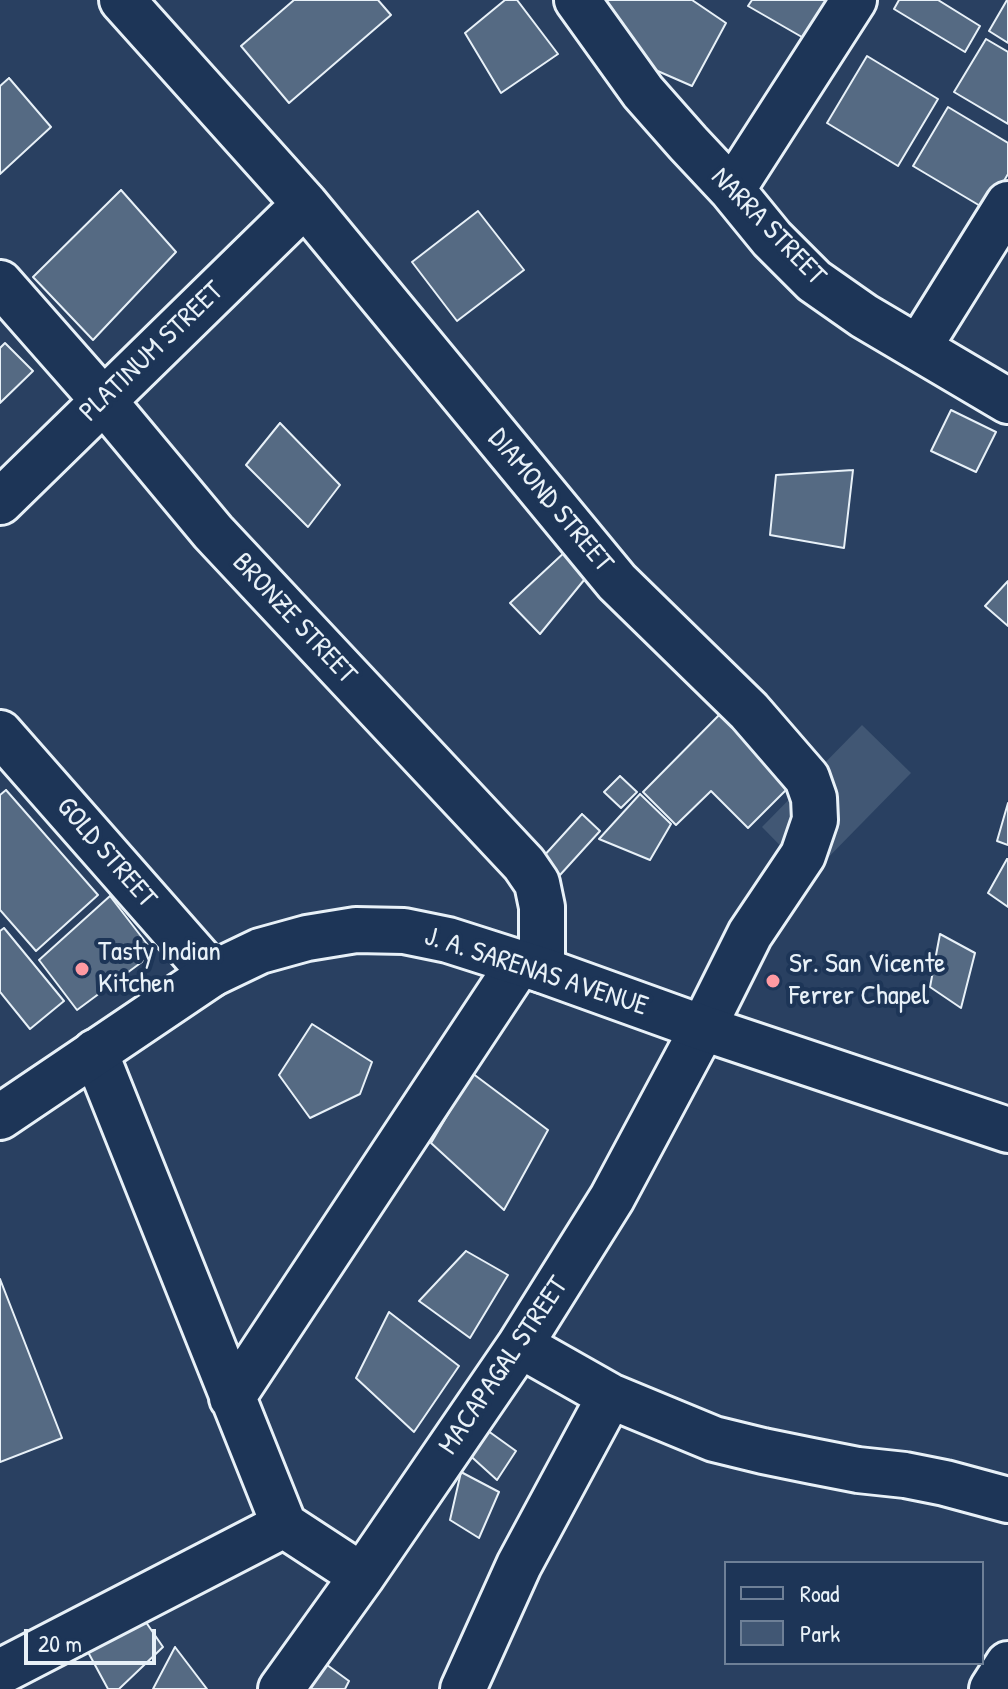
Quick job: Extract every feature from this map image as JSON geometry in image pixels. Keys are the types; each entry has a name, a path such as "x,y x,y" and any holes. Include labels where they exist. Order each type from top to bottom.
{"street":[{"name":"DIAMOND STREET","path":"122,0 305,204 617,582 749,711 807,778 814,798 815,820 803,855 750,934 703,1028"},
{"name":"NARRA STREET","path":"577,0 643,92 772,239 814,281 864,316 1008,401"},
{"path":"732,190 854,0"},
{"name":"PLATINUM STREET","path":"0,502 305,204"},
{"path":"919,347 1008,204"},
{"name":"BRONZE STREET","path":"0,283 213,532 524,864 537,883 542,907 531,966"},
{"name":"GOLD STREET","path":"0,733 212,974"},
{"name":"J. A. SARENAS AVENUE","path":"0,1117 212,974 260,951 307,938 356,930 404,931 531,966 703,1028 1008,1130"},
{"path":"232,1398 531,966"},
{"name":"MACAPAGAL STREET","path":"281,1689 520,1345 612,1198 703,1028"},
{"path":"95,1052 284,1525 362,1576"},
{"path":"520,1345 610,1396 714,1439 858,1470 932,1480 1008,1500"},
{"path":"463,1689 519,1565 610,1396"},
{"path":"0,1672 284,1525"},
{"path":"992,1689 1008,1664"}],"green space":[{"path":"862,725 911,773 810,876 762,827"}],"building":[{"path":"294,0 378,0 391,15 289,103 241,46"},
{"path":"505,0 517,0 558,54 501,93 465,33"},
{"path":"605,0 692,0 726,23 692,86 637,62 602,6"},
{"path":"752,0 839,0 814,44 748,6"},
{"path":"899,0 938,0 980,26 965,52 894,9"},
{"path":"1008,0 1008,43 989,31"},
{"path":"986,39 1008,52 1008,124 954,92"},
{"path":"867,56 938,99 898,166 827,123"},
{"path":"9,78 51,127 0,174 0,86"},
{"path":"948,107 1008,143 1008,174 987,210 913,166"},
{"path":"121,190 176,252 93,340 33,277"},
{"path":"478,211 524,270 457,321 412,262"},
{"path":"5,343 33,371 0,403 0,348"},
{"path":"951,410 996,432 976,472 931,451"},
{"path":"280,423 340,485 308,527 246,465"},
{"path":"853,470 844,548 770,535 776,475"},
{"path":"567,550 589,574 540,634 510,603"},
{"path":"1008,581 1008,626 985,606"},
{"path":"730,704 789,787 748,828 711,791 676,825 643,792"},
{"path":"620,776 637,792 621,808 604,792"},
{"path":"6,790 98,895 36,951 0,910 0,795"},
{"path":"640,794 671,824 650,860 599,839"},
{"path":"1008,803 1008,845 997,841"},
{"path":"582,814 600,831 560,875 542,858"},
{"path":"1008,859 1008,907 988,893"},
{"path":"110,896 154,953 77,1010 39,960"},
{"path":"4,928 64,1001 30,1029 0,992 0,931"},
{"path":"940,934 975,953 961,1008 930,987"},
{"path":"312,1024 372,1062 360,1094 310,1118 279,1075"},
{"path":"472,1073 548,1130 504,1210 431,1143"},
{"path":"466,1251 508,1275 470,1338 419,1301"},
{"path":"0,1279 62,1438 0,1462"},
{"path":"389,1312 459,1366 414,1432 356,1378"},
{"path":"484,1428 516,1451 497,1480 464,1450"},
{"path":"461,1472 499,1492 479,1538 450,1520"},
{"path":"141,1615 163,1647 119,1689 108,1689 82,1641"},
{"path":"175,1647 207,1689 153,1689"},
{"path":"323,1662 349,1681 345,1689 303,1689"}],"place":[{"name":"Tasty Indian Kitchen","path":"82,969"},
{"name":"Sr. San Vicente Ferrer Chapel","path":"773,981"}]}
